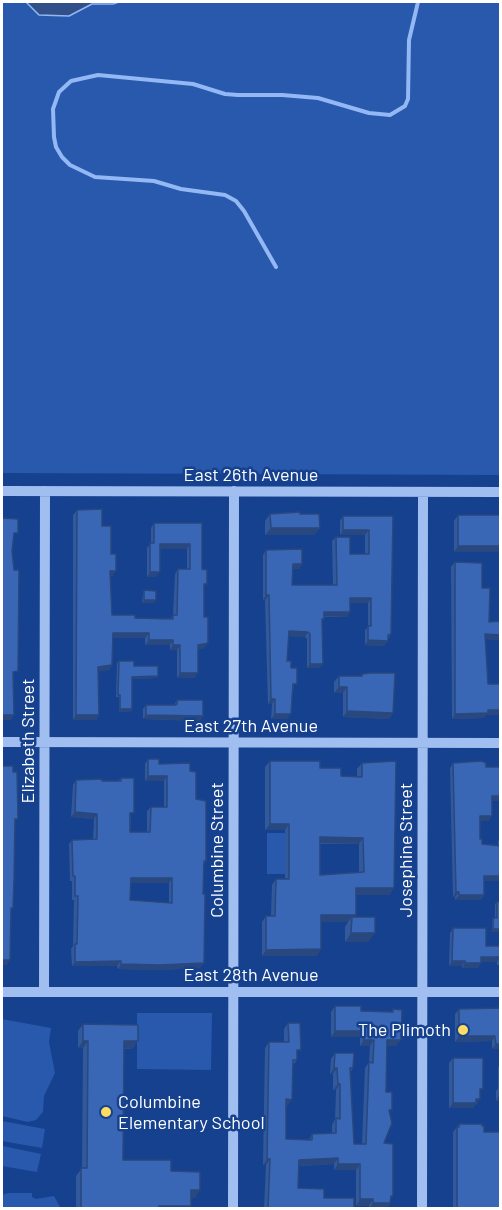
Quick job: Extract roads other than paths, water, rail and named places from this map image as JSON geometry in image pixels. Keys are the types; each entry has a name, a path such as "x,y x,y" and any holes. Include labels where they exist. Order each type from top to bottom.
{"street":[{"name":"East 26th Avenue","path":"2,490 501,492"},
{"name":"Elizabeth Street","path":"44,992 45,491"},
{"name":"Columbine Street","path":"234,491 234,1209"},
{"name":"Josephine Street","path":"422,1209 423,492"},
{"name":"East 27th Avenue","path":"2,742 501,743"},
{"name":"East 28th Avenue","path":"2,992 501,992"}],"waterway":[{"path":"276,267 244,211 236,201 225,195 181,189 154,181 95,177 70,165 56,147 54,137 53,109 59,92 71,81 98,75 193,84 225,94 318,98 369,113 390,115 405,106 408,99 409,40 418,2"}],"place":[{"name":"The Plimoth","path":"463,1030"},
{"name":"Columbine Elementary School","path":"106,1112"}]}
